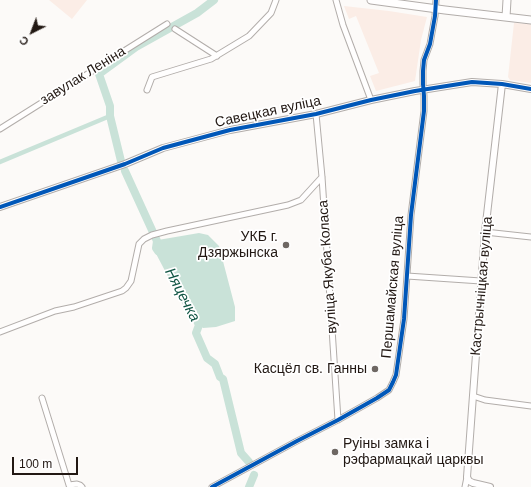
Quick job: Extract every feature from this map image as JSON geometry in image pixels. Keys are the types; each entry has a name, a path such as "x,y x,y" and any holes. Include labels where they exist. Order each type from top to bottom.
{"main road":[{"path":"371,0 531,20"},
{"path":"506,17 507,0"}],"street":[{"path":"147,90 152,77 212,59 249,36 271,13 276,0"},
{"path":"336,0 343,25 371,100"},
{"name":"Першамайская вуліца","path":"212,487 378,398 389,390 393,382 396,375 404,319 411,215 424,111 424,60 430,44 436,0"},
{"name":"завулак Леніна","path":"0,129 167,24"},
{"path":"175,29 217,56"},
{"name":"Савецкая вуліца","path":"0,207 125,164 163,148 230,130 316,114 371,100 472,82 502,84 531,89"},
{"name":"Кастрычніцкая вуліца","path":"465,487 467,477 485,232 502,84"},
{"name":"вуліца Якуба Коласа","path":"316,114 322,177 338,420"},
{"path":"0,332 55,311 74,307 122,292 131,281 139,244 144,239 152,235 288,205 301,200 322,177"},
{"path":"485,232 531,237"},
{"path":"407,276 481,281"},
{"path":"473,396 485,400 531,406"},
{"path":"42,398 68,486 77,484 82,487"},
{"path":"467,477 469,481 473,483 490,487"}],"shaded area":[{"path":"49,0 87,0 72,19"},
{"path":"344,6 427,17 421,40 415,81 376,91 370,76 379,73 356,16 349,19"},
{"path":"514,23 531,24 531,83 510,80 508,77"}],"water":[{"path":"199,233 208,235 219,246 235,307 235,321 216,327 203,328 198,323 191,323 153,248 158,240"}],"waterway":[{"name":"Няцечка","path":"121,161 110,116 110,106 99,74 136,47 197,13 214,0"},
{"path":"0,162 110,116"},
{"name":"Няцечка","path":"125,171 157,241 156,248 158,251"},
{"name":"Няцечка","path":"194,315 199,325 196,333 207,358 215,364 220,377 223,379 241,453 249,462"},
{"name":"Няцечка","path":"249,487 254,475"}],"cycle path":[{"path":"212,487 377,398 389,390 393,382 396,375 404,319 411,215 424,111 424,60 430,44 436,0"},
{"path":"0,207 125,164 163,148 230,130 316,114 415,91 472,82 502,84 531,89"}],"place":[{"name":"УКБ г. Дзяржынска","path":"286,245"},
{"name":"Касцёл св. Ганны","path":"375,369"},
{"name":"Руіны замка і рэфармацкай царквы","path":"335,452"}]}
